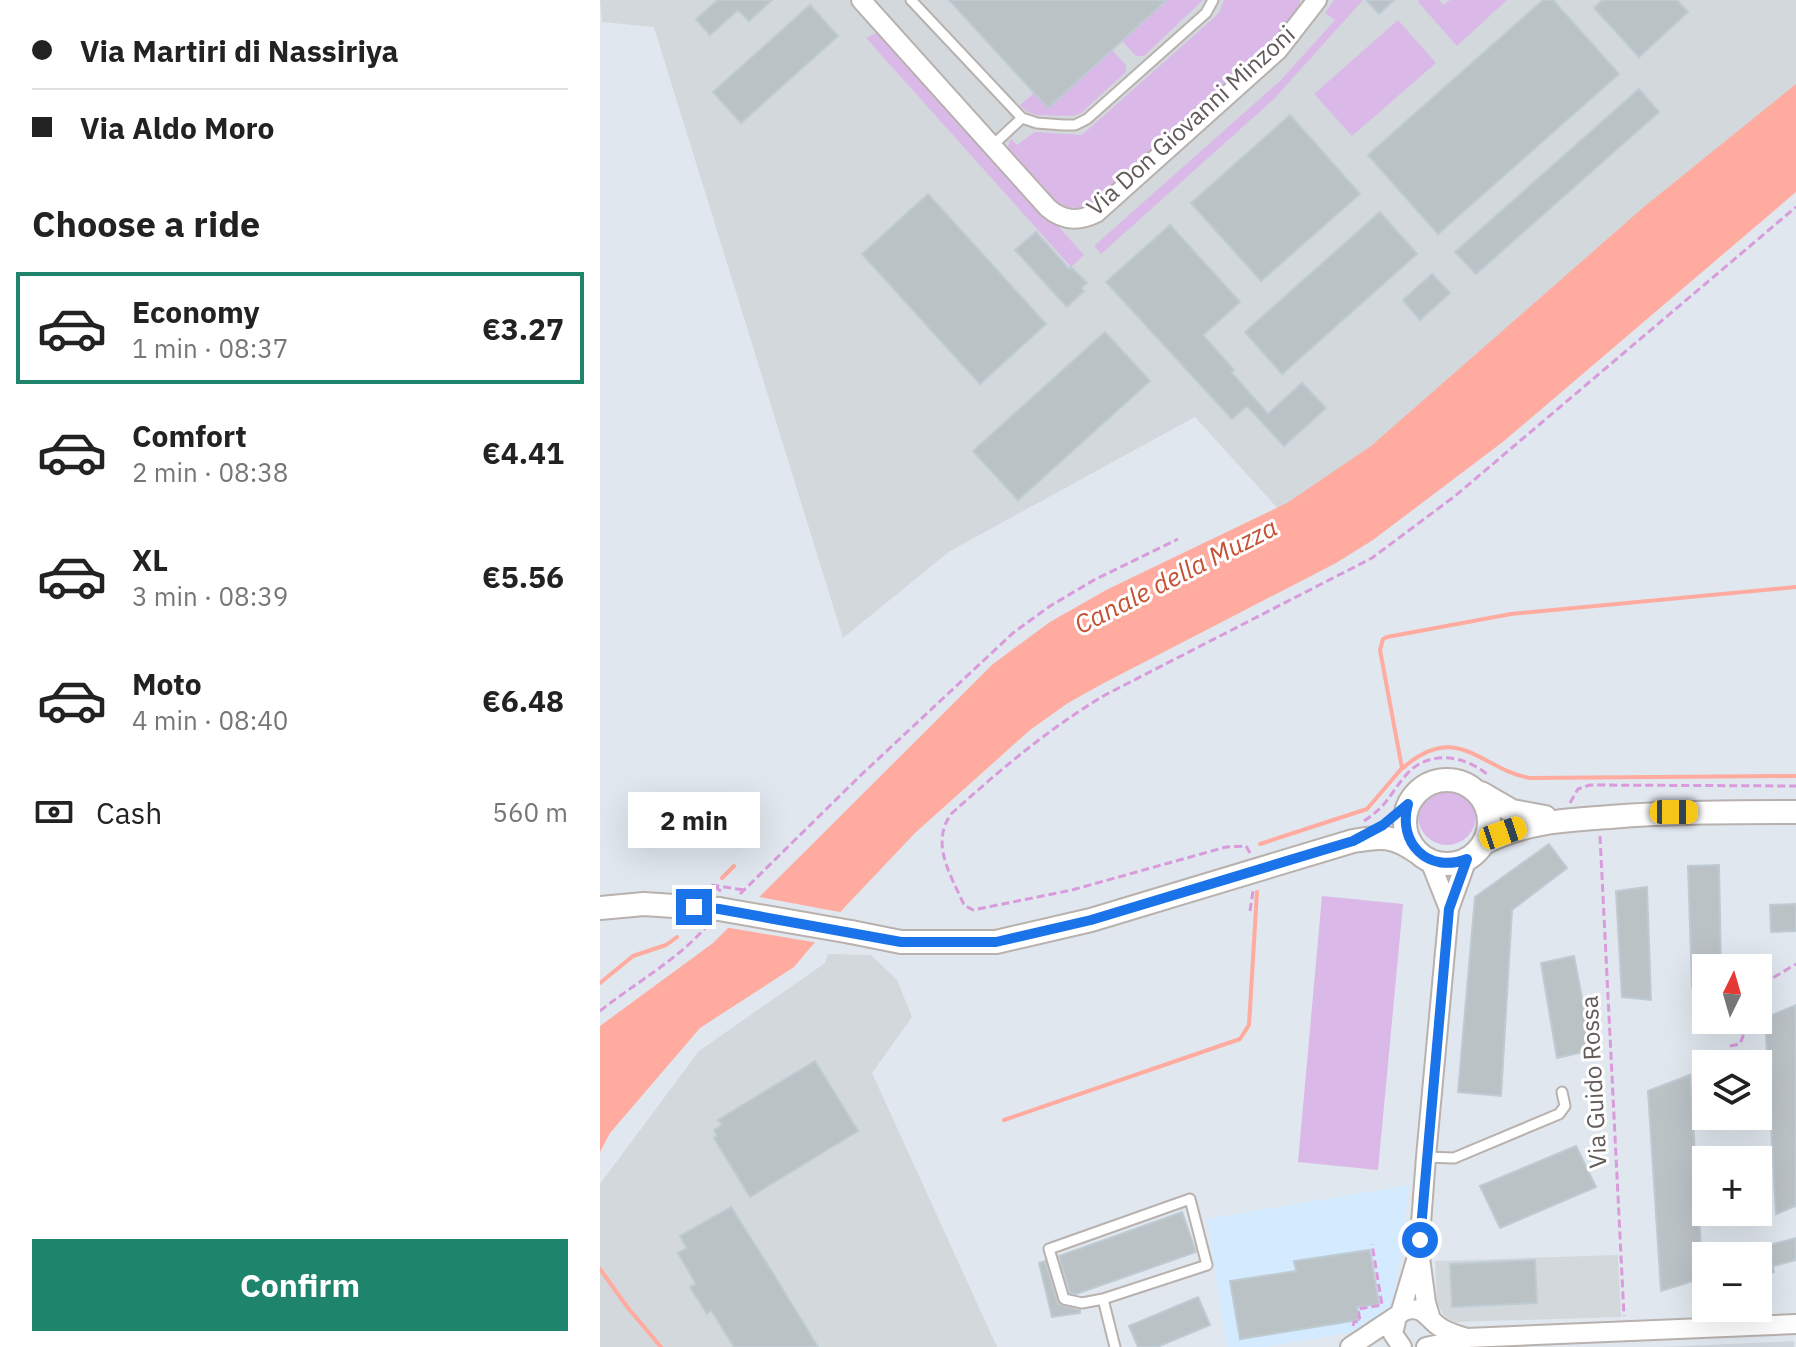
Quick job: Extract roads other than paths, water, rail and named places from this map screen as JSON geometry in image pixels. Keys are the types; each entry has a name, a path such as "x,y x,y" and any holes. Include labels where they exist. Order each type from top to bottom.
{"street":[{"name":"Via Don Giovanni Minzoni","path":"861,0 1055,215 1065,219 1086,218 1096,213 1278,50 1317,0"},
{"path":"600,908 644,904 722,907 901,942 996,942 1091,920 1383,825 1426,785 1443,779 1484,784 1512,811 1562,821"},
{"path":"1484,784 1489,812 1489,828 1484,843"},
{"path":"1408,804 1407,835 1424,856 1449,909"},
{"path":"1426,1347 1434,1335 1419,1250 1426,1157 1449,909 1467,859 1484,843 1523,826 1674,812 1796,812"},
{"path":"1354,833 1399,840 1424,856 1449,864 1467,859"},
{"path":"1396,1347 1393,1332 1419,1250"},
{"path":"1352,1346 1399,1315 1414,1309 1440,1327 1467,1338"},
{"path":"1426,1347 1467,1338 1796,1324"}],"lane":[{"path":"911,0 1022,118 1037,123 1063,125 1075,125 1087,119 1206,13 1213,0"},
{"path":"993,145 1022,118"},
{"path":"1426,1157 1454,1158 1559,1114 1565,1106 1562,1092"},
{"path":"1190,1199 1207,1265 1103,1299 1082,1303 1064,1299 1049,1249 1190,1199"},
{"path":"1103,1299 1115,1347"}],"water":[{"name":"Canale della Muzza","path":"1796,84 1796,192 1504,441 1373,540 1336,563 1102,684 1030,730 915,833 843,909 794,967 700,1028 610,1133 600,1152 600,1026 713,943 993,664 1050,622 1108,589 1287,503 1371,446 1645,206"}],"waterway":[{"path":"1260,844 1367,809 1402,768 1380,650 1383,639 1387,637 1511,614 1796,587"},
{"path":"1403,768 1422,754 1439,748 1454,748 1530,778 1796,776"},
{"path":"722,878 734,866"},
{"path":"1004,1120 1240,1039 1249,1025 1257,892"},
{"path":"600,983 633,956 666,945 677,937"},
{"path":"600,1269 661,1347"}]}
